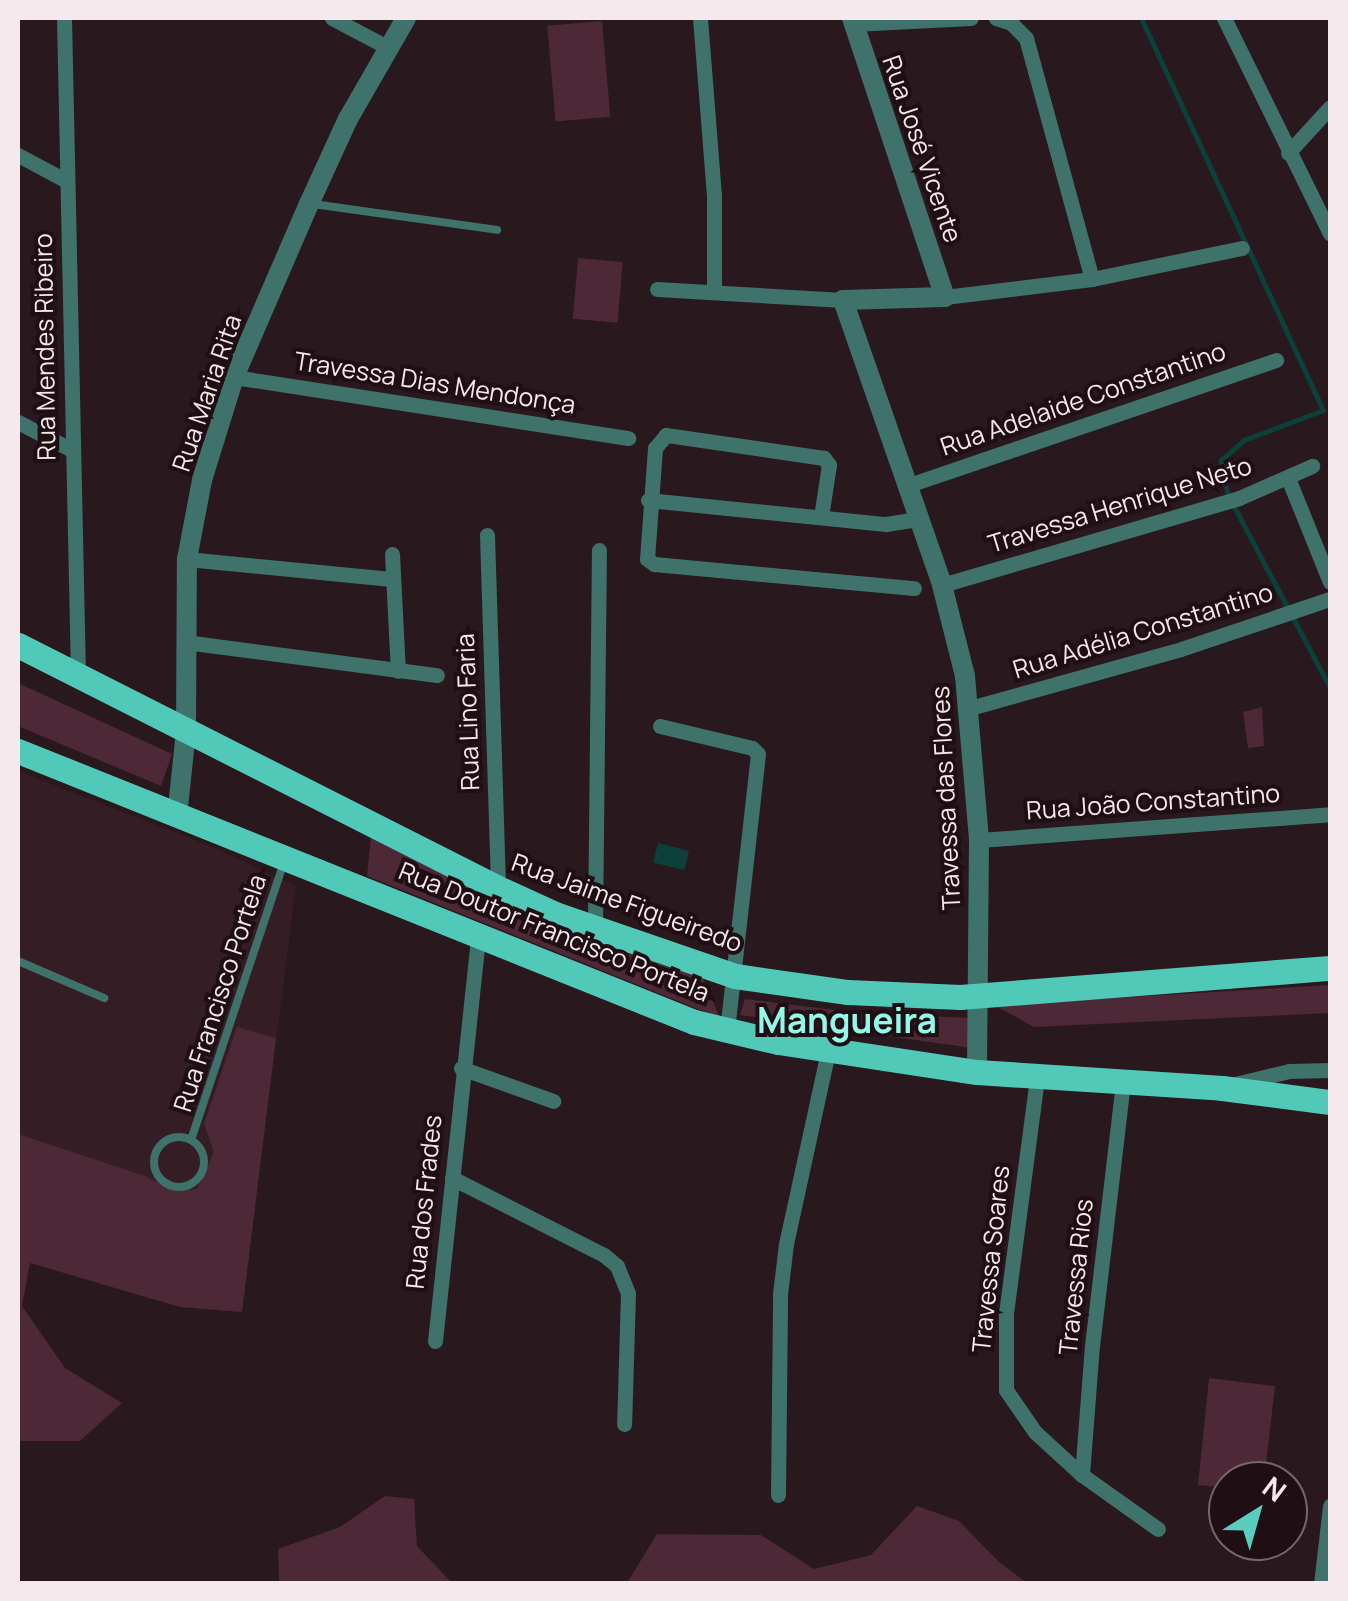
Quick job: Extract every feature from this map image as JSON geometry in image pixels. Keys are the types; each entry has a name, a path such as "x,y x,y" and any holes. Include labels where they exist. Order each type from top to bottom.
{"main road":[{"name":"Rua Jaime Figueiredo","path":"18,645 498,888 595,928 735,976 848,992 978,996 1330,968"},
{"name":"Rua Doutor Francisco Portela","path":"18,751 478,939 694,1022 828,1050 976,1072 1222,1088 1330,1102"}],"street":[{"name":"Rua Mendes Ribeiro","path":"64,18 78,676"},
{"path":"332,18 389,48"},
{"name":"Rua Maria Rita","path":"178,817 186,731 187,559 193,515 234,377 348,119 406,18"},
{"path":"700,18 714,196 714,290"},
{"path":"852,21 970,18"},
{"path":"996,18 1011,23 1026,38 1092,278"},
{"path":"1224,18 1330,233"},
{"name":"Rua José Vicente","path":"852,21 945,297"},
{"path":"1288,153 1330,107"},
{"path":"18,156 67,181"},
{"path":"657,289 844,300 945,297 1092,278 1242,248"},
{"name":"Travessa das Flores","path":"844,300 942,585 970,708 979,840 976,1072"},
{"name":"Rua Adelaide Constantino","path":"906,486 1276,360"},
{"name":"Travessa Dias Mendonça","path":"234,377 628,438"},
{"path":"18,422 72,450"},
{"path":"821,517 829,465 824,458 666,435 655,448 648,500 647,559 654,564 914,588"},
{"name":"Travessa Henrique Neto","path":"942,585 1239,498 1312,466"},
{"path":"1288,478 1330,582"},
{"path":"648,500 886,524 918,518"},
{"name":"Rua Lino Faria","path":"487,534 498,888"},
{"path":"595,928 599,550"},
{"path":"392,554 390,579 398,671"},
{"path":"187,559 390,579"},
{"name":"Rua Adélia Constantino","path":"970,708 1330,599"},
{"path":"186,642 437,675"},
{"path":"660,726 752,748 758,754 727,1030"},
{"name":"Rua João Constantino","path":"979,840 1330,814"},
{"name":"Rua dos Frades","path":"435,1341 461,1068 478,939"},
{"path":"778,1495 780,1294 786,1244 828,1050"},
{"path":"461,1068 553,1101"},
{"path":"1222,1088 1289,1071 1330,1070"},
{"name":"Travessa Soares","path":"1037,1078 1006,1314 1006,1390 1035,1432 1082,1475 1158,1529"},
{"name":"Travessa Rios","path":"1082,1475 1092,1346 1123,1084"},
{"path":"452,1178 604,1255 616,1266 628,1294 624,1424"},
{"path":"1321,1584 1330,1506"}],"lane":[{"path":"309,204 497,230"},
{"name":"Rua Francisco Portela","path":"191,1140 286,858"},
{"path":"18,961 104,998"},
{"path":"169,1140 191,1140 202,1153 199,1178 185,1186 168,1184 156,1172 156,1152 169,1140"}],"shaded area":[{"path":"602,21 610,117 556,121 547,26"},
{"path":"578,258 623,262 618,323 573,319"},
{"path":"18,683 172,754 161,786 18,726"},
{"path":"1262,707 1264,746 1248,748 1243,712"},
{"path":"18,771 208,845 296,886 242,1312 180,1307 18,1259"},
{"path":"371,837 703,978 720,1018 367,876"},
{"path":"658,843 689,851 684,870 653,862"},
{"path":"1330,985 1330,1013 1034,1027 994,1005"},
{"path":"745,999 868,1014 973,1018 972,1048 740,1015"},
{"path":"237,1027 276,1038 242,1312 180,1307 30,1263 22,1306 65,1368 122,1403 80,1441 18,1441 18,1134 145,1176 172,1190 197,1189 214,1152 204,1124"},
{"path":"1209,1378 1275,1386 1266,1461 1208,1461 1208,1486 1198,1485"},
{"path":"385,1496 414,1499 417,1546 452,1583 279,1583 278,1549 340,1527"},
{"path":"917,1506 959,1521 998,1561 1027,1583 627,1583 657,1534 761,1535 814,1569 871,1555"}],"waterway":[{"path":"1141,18 1323,410 1244,440 1221,460 1220,470 1230,499 1330,688"}],"district":[{"name":"Mangueira","path":"847,1020"}]}
